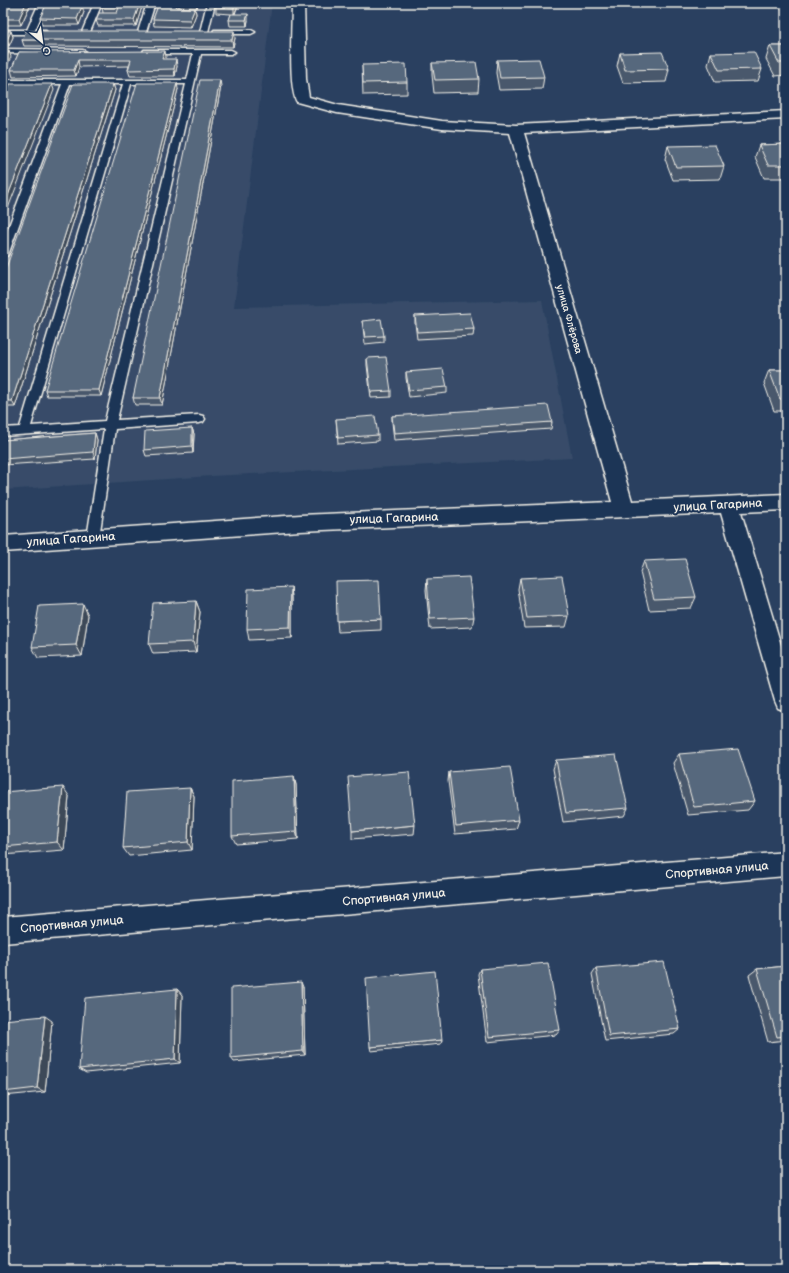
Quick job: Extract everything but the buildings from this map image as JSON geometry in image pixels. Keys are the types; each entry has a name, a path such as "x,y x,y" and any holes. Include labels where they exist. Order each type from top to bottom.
{"street":[{"path":"298,3 299,79 302,99 337,109 442,125 516,129 786,115"},
{"name":"улица Флёрова","path":"516,129 624,508"},
{"name":"улица Гагарина","path":"3,544 300,523 786,502"},
{"path":"729,505 786,701"},
{"name":"Спортивная улица","path":"3,930 786,864"}],"lane":[{"path":"22,40 42,3"},
{"path":"86,32 98,3"},
{"path":"142,32 151,3"},
{"path":"211,3 200,32 251,32"},
{"path":"3,32 22,40 94,52"},
{"path":"3,51 22,40 54,32"},
{"path":"142,52 231,52"},
{"path":"93,538 110,425 197,53"},
{"path":"3,90 5,82 190,82"},
{"path":"3,255 67,82"},
{"path":"24,431 127,83"},
{"path":"3,432 200,419"}],"shaded area":[{"path":"3,3 272,3 234,307 542,300 572,458 212,476 3,490"}]}
